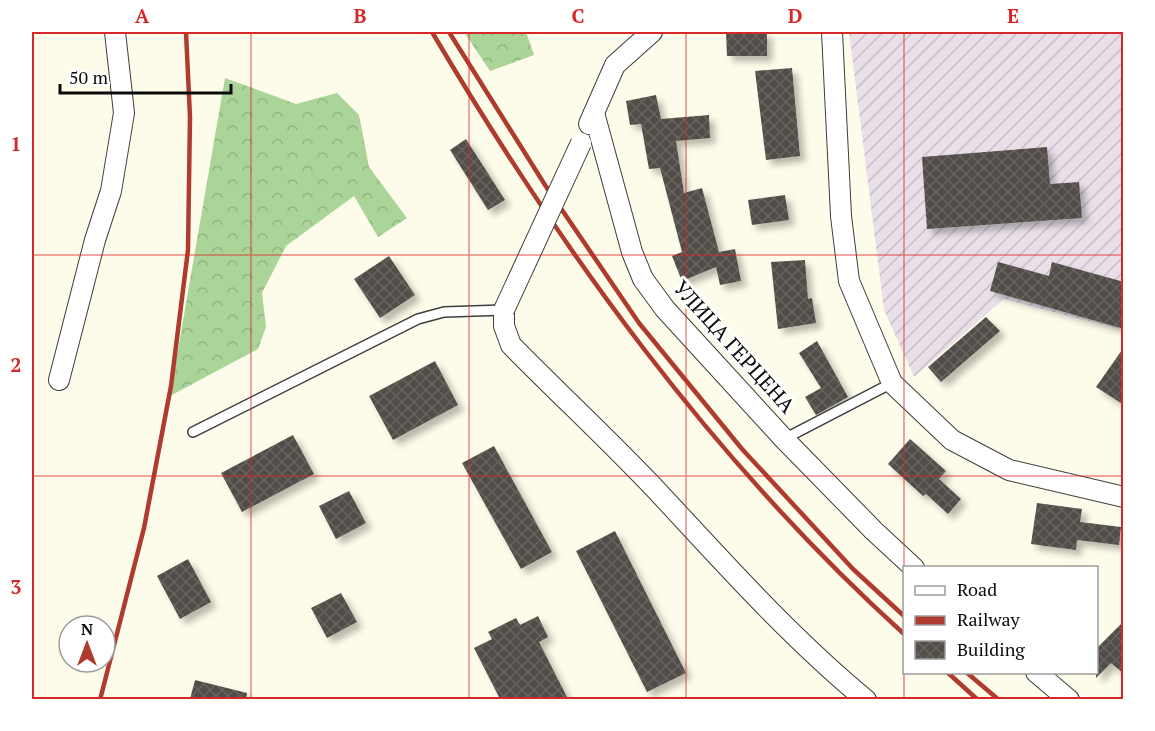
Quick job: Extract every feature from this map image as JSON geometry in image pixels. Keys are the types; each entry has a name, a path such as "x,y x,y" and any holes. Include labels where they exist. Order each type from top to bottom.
{"street":[{"path":"59,380 95,240 111,191 124,113 115,32"},
{"path":"652,32 615,65 504,310 504,326 511,345 658,492 752,595 830,670 866,699"},
{"path":"832,32 841,216 849,281 892,383 952,440 1009,470 1124,497"},
{"name":"УЛИЦА ГЕРЦЕНА","path":"594,113 632,252 643,279 665,309 784,439 874,531 913,566"},
{"path":"1038,674 1069,699"}],"lane":[{"path":"193,432 418,319 444,312 504,310"},
{"path":"784,439 892,383"}],"shaded area":[{"path":"849,32 1123,32 1123,330 1004,299 914,377 884,310"}],"green space":[{"path":"464,32 526,32 534,55 490,71"},
{"path":"225,78 296,104 337,93 359,115 369,167 407,218 378,237 354,196 286,246 262,293 266,327 258,349 170,396"}],"building":[{"path":"726,32 767,32 767,56 727,56"},
{"path":"792,68 800,156 766,160 755,71"},
{"path":"656,95 661,119 709,115 710,138 676,141 684,193 702,188 719,252 735,249 741,281 720,285 716,267 682,281 672,256 682,252 660,168 649,169 641,124 630,125 626,101"},
{"path":"466,139 505,200 488,210 450,150"},
{"path":"1047,147 1050,184 1079,182 1082,218 927,229 922,157"},
{"path":"785,195 789,220 752,225 748,200"},
{"path":"389,256 415,295 380,318 354,279"},
{"path":"805,260 808,299 812,298 816,323 778,329 771,262"},
{"path":"998,262 1049,276 1052,262 1124,282 1124,329 990,291"},
{"path":"986,317 1000,331 941,382 928,367"},
{"path":"817,341 848,397 816,415 805,397 821,388 799,353"},
{"path":"1124,347 1124,405 1096,387"},
{"path":"435,361 458,405 393,440 369,396"},
{"path":"293,435 314,474 242,512 221,473"},
{"path":"910,439 946,471 939,479 961,499 948,514 926,494 923,496 888,464"},
{"path":"494,446 552,552 521,569 462,463"},
{"path":"349,491 366,523 336,539 319,506"},
{"path":"1037,503 1082,509 1080,522 1121,527 1119,545 1077,540 1076,550 1031,544"},
{"path":"615,531 686,673 647,692 576,551"},
{"path":"188,559 211,602 180,619 157,576"},
{"path":"341,593 357,622 327,638 311,608"},
{"path":"538,616 548,637 539,642 568,699 500,699 474,648 492,639 488,632 516,618 520,625"},
{"path":"1124,621 1124,674 1111,663 1096,678 1098,647"},
{"path":"195,680 247,693 246,699 190,699"}],"railway":[{"path":"100,700 144,528 171,386 188,250 190,117 186,32"},
{"path":"432,32 534,195 588,274 646,351 705,426 768,498 834,568 903,633"},
{"path":"449,32 545,185 639,323 742,449 853,569 903,615"},
{"path":"949,674 978,700"},
{"path":"968,674 999,700"}]}
